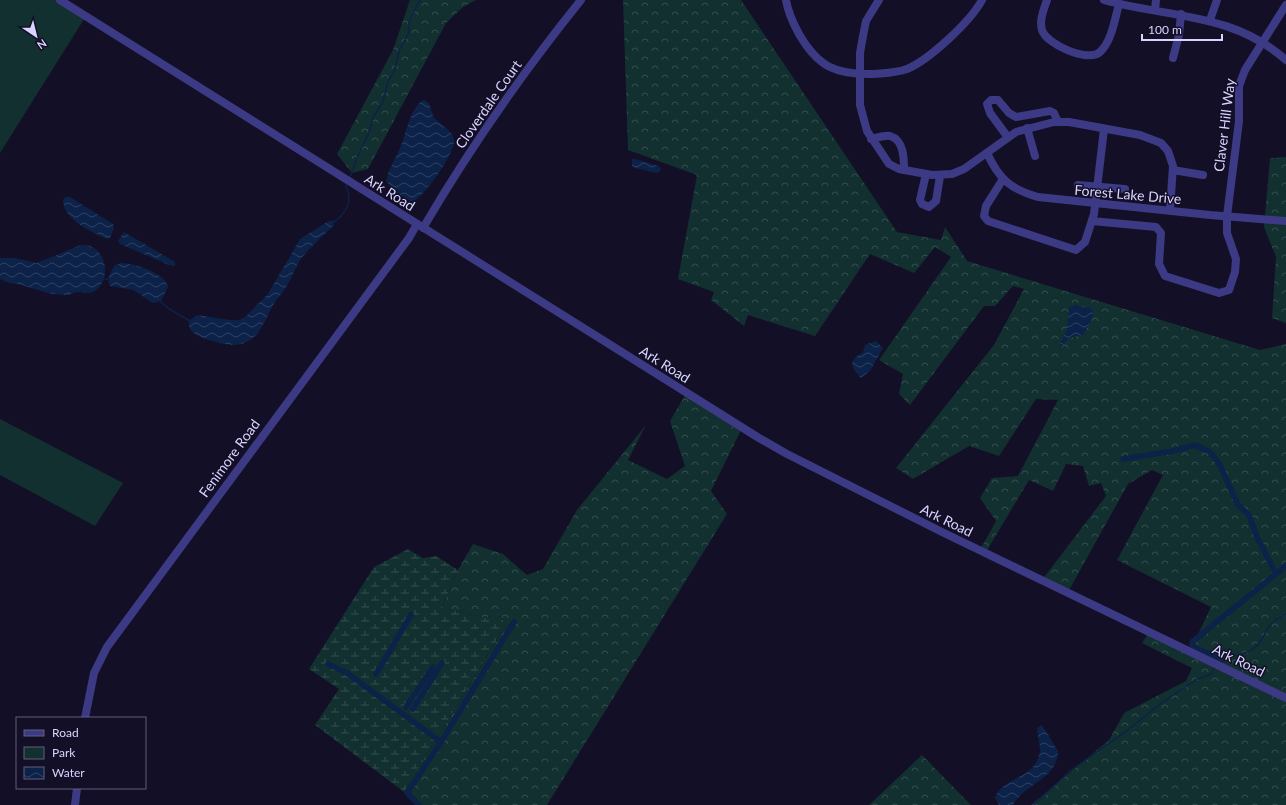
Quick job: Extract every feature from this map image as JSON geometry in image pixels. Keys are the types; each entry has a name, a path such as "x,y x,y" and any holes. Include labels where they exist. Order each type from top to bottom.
{"street":[{"name":"Ark Road","path":"60,0 787,454 950,536 1286,698"},
{"name":"Cloverdale Court","path":"420,226 515,86 581,0"},
{"path":"786,0 789,14 797,31 817,59 840,71 860,74 890,73 912,67 961,28 971,18 982,0"},
{"path":"879,0 866,21 861,49 860,74 862,117 871,139 889,164 904,170 940,176 959,172 987,153 1007,136 1027,128 1058,122 1128,132 1156,140 1168,151 1172,161 1173,170 1170,210"},
{"path":"1047,0 1041,24 1043,34 1052,42 1088,56 1097,54 1104,47 1119,4"},
{"path":"1104,0 1210,20 1241,31 1263,42 1286,60"},
{"path":"1155,10 1156,0"},
{"path":"1210,20 1217,0"},
{"name":"Claver Hill Way","path":"1092,221 1156,227 1161,233 1160,264 1165,276 1223,293 1229,290 1236,267 1236,255 1227,233 1226,216 1238,127 1238,97 1241,80 1245,70 1286,5"},
{"path":"1173,58 1179,35 1181,14"},
{"path":"1007,136 988,110 987,104 991,100 998,100 1012,115 1024,117 1050,112 1054,113 1058,122"},
{"path":"1027,128 1035,156"},
{"path":"1003,179 985,209 986,219 991,222 1076,250 1085,242 1096,204 1096,186 1104,129"},
{"path":"871,139 889,136 894,139 903,152 904,170"},
{"name":"Forest Lake Drive","path":"987,153 993,167 1003,179 1015,189 1038,197 1096,204 1286,220"},
{"path":"1173,170 1203,175"},
{"path":"926,174 920,200 922,204 929,207 936,201 940,176"},
{"path":"1078,185 1125,189"},
{"name":"Fenimore Road","path":"85,717 94,673 107,647 409,238 420,226"},
{"path":"74,805 77,789"}],"green space":[{"path":"0,0 60,0 86,16 0,153"},
{"path":"410,0 476,0 463,7 446,23 368,169 352,173 337,154 393,50"},
{"path":"623,0 741,0 897,232 941,240 945,227 967,261 1260,350 1286,344 1286,805 1031,805 1109,740 1124,713 1186,681 1192,668 1142,643 1149,632 1190,651 1211,607 1117,560 1163,475 1152,470 1128,484 1068,592 1042,580 1106,496 1101,483 1089,486 1083,466 1066,464 1053,491 1029,480 986,552 980,550 996,521 980,498 992,478 1018,476 1058,400 1036,399 999,456 969,446 913,479 896,468 994,345 1024,289 1013,286 995,306 984,306 910,405 899,394 903,374 879,360 951,257 935,247 914,273 870,254 815,336 748,315 744,326 711,300 714,292 678,279 697,175 628,150"},
{"path":"1286,157 1286,323 1272,318 1276,257 1264,227 1270,158"},
{"path":"687,392 743,426 711,491 727,514 547,805 420,805 404,792 506,625 499,614 484,618 442,607 458,570 473,544 503,554 527,575 543,569 577,510 646,425 628,460 667,479 685,466 670,421"},
{"path":"0,419 123,483 95,526 0,475"},
{"path":"408,549 423,558 436,556 458,570 442,607 484,618 499,614 506,625 404,792 315,725 339,689 309,669 374,567"},
{"path":"922,755 971,805 869,805"}],"water":[{"path":"423,100 428,103 436,120 449,130 454,140 450,154 438,174 423,193 412,202 398,194 386,181 402,144 411,116"},
{"path":"632,159 659,166 661,170 657,173 635,168 632,166"},
{"path":"65,197 70,197 113,224 114,228 110,238 107,239 86,229 73,219 64,207 63,200"},
{"path":"329,221 333,221 334,225 300,260 290,281 275,302 262,328 254,337 245,343 230,345 205,339 195,334 190,329 189,321 197,315 230,320 239,320 245,317 268,294 300,239"},
{"path":"124,232 175,262 175,266 169,265 120,244 118,241"},
{"path":"81,245 90,246 96,250 104,263 104,279 100,286 93,292 77,292 69,295 62,295 8,283 0,279 0,258 15,258 37,263"},
{"path":"121,263 141,267 162,277 168,287 161,301 153,303 133,290 110,286 109,278 111,272 115,265"},
{"path":"1076,305 1091,308 1093,311 1092,319 1083,335 1069,338 1061,348 1060,344 1067,329 1069,308"},
{"path":"876,341 883,348 870,371 861,378 853,366 853,360 863,352 865,345"},
{"path":"1042,725 1058,751 1057,760 1053,768 1040,781 1018,798 1013,805 999,805 995,798 999,791 1005,785 1026,773 1033,767 1037,760 1040,744 1037,728"}],"waterway":[{"path":"350,177 370,130 373,117 382,104 388,82 395,69 399,51 409,32 409,21 420,0"},
{"path":"332,223 341,216 348,205 349,196 346,185"},
{"path":"101,279 109,279"},
{"path":"160,301 169,309 190,321"},
{"path":"1123,459 1173,451 1195,445 1210,452 1219,463 1238,505 1249,515 1257,537 1276,574"},
{"path":"1222,660 1192,646 1192,642 1286,566"},
{"path":"1222,660 1245,653 1254,648 1258,645 1270,625 1275,620 1286,614"},
{"path":"376,674 411,615"},
{"path":"419,805 407,793 441,742 514,622"},
{"path":"413,709 442,663"},
{"path":"328,664 347,673 441,742"},
{"path":"406,707 433,667"},
{"path":"1034,805 1070,771 1125,732 1163,702 1197,679 1211,674 1215,667"}]}
